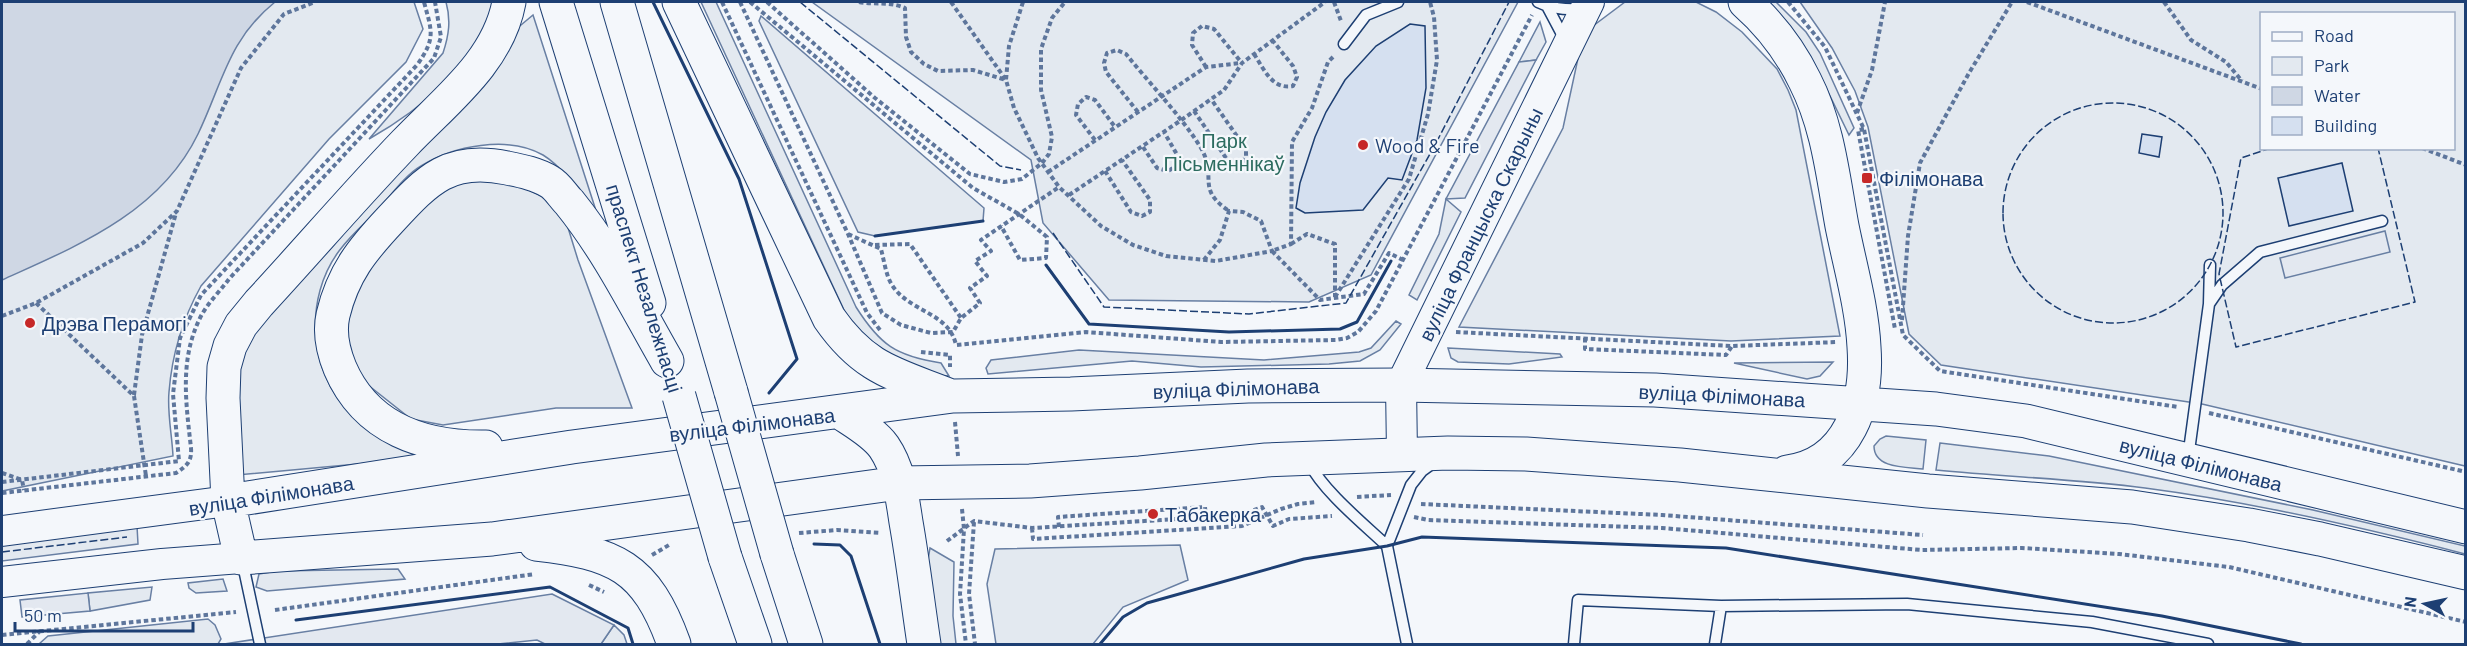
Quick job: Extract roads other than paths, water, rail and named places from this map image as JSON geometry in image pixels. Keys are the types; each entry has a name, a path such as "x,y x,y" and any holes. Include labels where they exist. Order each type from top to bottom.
{"main road":[{"path":"241,558 228,501 223,398 224,367 230,346 241,325 405,143 467,81 497,38 507,16 509,2"},
{"name":"праспект Незалежнасці","path":"556,2 679,396 725,557 755,645"},
{"path":"616,2 777,554 806,645"},
{"path":"679,2 830,318 839,332 863,357 888,372 953,396"},
{"path":"1726,2 1752,8 1784,43 1806,81 1827,144 1863,336 1864,369 1859,403 1850,429 1842,443 1812,467 1776,474"},
{"name":"вуліца Францыска Скарыны","path":"1402,454 1401,385 1587,4"},
{"path":"572,447 466,447 433,443 394,428 375,416 361,403 348,385 331,340 333,317 339,296 360,252 416,191 438,175 458,167 483,163 531,173 552,183 585,220 667,361"},
{"name":"вуліца Філімонава","path":"2,531 228,501 572,447 841,413 953,396 1071,394 1248,386 1401,385 1655,390 1936,409 2026,421 2188,462 2466,527"},
{"path":"841,413 868,431 882,445 892,460 899,483 924,645"},
{"path":"2,582 153,565 492,539 899,483 960,483 1140,473 1266,460 1448,453 1526,454 1776,474 1928,491 2089,503 2174,513 2320,539 2466,573"},
{"path":"492,539 583,551 604,556 621,565 645,585 665,619 674,645"}],"lane":[{"path":"1344,44 1366,15 1398,2"},
{"path":"1541,3 1567,10 1582,9 1587,4"},
{"path":"1541,3 1560,28 1567,48"},
{"path":"2209,304 2222,285 2259,252 2382,221"},
{"path":"2188,462 2209,304 2210,265"},
{"path":"1407,645 1387,546 1404,499 1422,471 1448,453"},
{"path":"1308,458 1313,471 1387,546"},
{"path":"241,558 260,645"},
{"path":"1574,645 1578,600 1721,606 1907,604 2092,622 2208,645"},
{"path":"1715,645 1721,606"}],"water":[{"path":"2,2 275,2 259,16 237,47 198,134 182,162 162,185 114,224 59,254 2,280"}],"place":[{"name":"Wood & Fire","path":"1363,145"},
{"name":"Філімонава","path":"1867,178"},
{"name":"Дрэва Перамогі","path":"30,323"},
{"name":"Табакерка","path":"1153,514"}],"park label":[{"name":"Парк Пісьменнікаў","path":"1224,152"}]}
